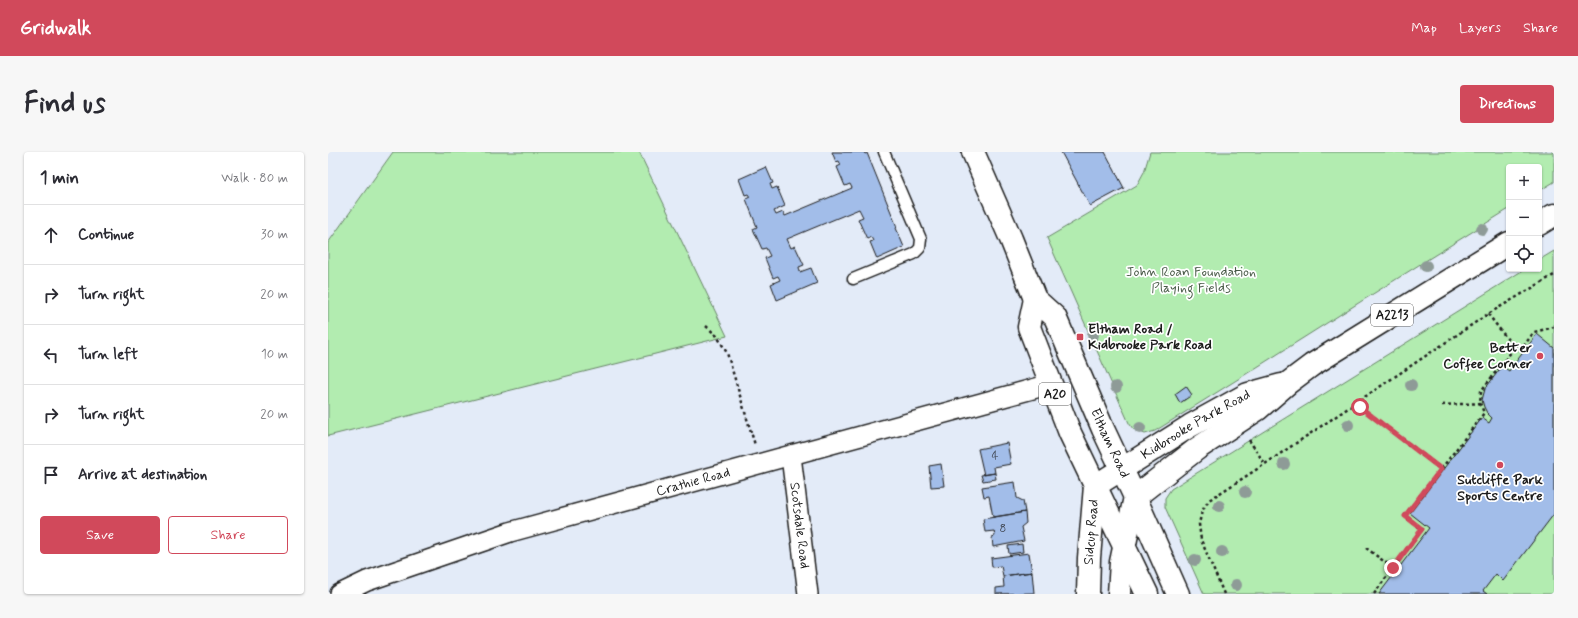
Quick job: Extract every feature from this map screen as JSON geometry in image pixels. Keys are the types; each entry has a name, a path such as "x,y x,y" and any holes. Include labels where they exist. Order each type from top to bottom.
{"highway":[{"name":"Eltham Road","path":"973,152 1011,239 1034,299 1055,317 1103,429 1109,478 1124,545 1147,594"},
{"path":"1542,222 1554,215"},
{"name":"Kidbrooke Park Road","path":"1135,497 1198,448 1258,409 1288,382 1312,365 1506,245"},
{"name":"Eltham Road","path":"1034,299 1029,327 1070,433 1109,478 1135,497 1178,594"},
{"name":"Kidbrooke Park Road","path":"1109,478 1190,426 1248,394 1288,382"},
{"path":"1109,478 1135,497 1121,562 1119,594"},
{"name":"Sidcup Road","path":"1088,594 1109,478"}],"street":[{"name":"Crathie Road","path":"340,594 367,581 510,532 1051,384"},
{"name":"Scotsdale Road","path":"790,456 808,594"}],"lane":[{"path":"853,279 914,254 920,248 922,239 884,152"}],"path":[{"path":"1224,594 1201,540 1199,524 1202,511 1209,500 1488,314 1554,275"},
{"path":"1488,314 1515,347 1521,352 1534,332 1554,327"},
{"path":"706,326 717,336 727,353 760,464"},
{"path":"1374,594 1422,529 1405,516 1484,413 1481,391 1515,347"},
{"path":"1355,403 1441,469"},
{"path":"1442,405 1482,403"},
{"path":"1250,441 1265,464"},
{"path":"1366,548 1393,568"}],"green space":[{"path":"393,152 639,152 727,336 328,436 328,243"},
{"name":"John Roan Foundation Playing Fields","path":"1150,152 1554,152 1554,182 1542,189 1542,164 1506,164 1506,211 1155,431 1145,434 1133,429 1129,423 1047,238 1137,185 1144,172"},
{"path":"1554,251 1554,594 1204,594 1165,507 1165,498 1171,489 1520,272 1542,272 1542,258"}],"building":[{"path":"832,152 867,153 904,247 877,259 870,242 873,241 871,237 867,239 858,219 863,217 859,209 787,239 791,248 795,246 804,265 799,267 800,272 811,268 817,283 777,300 771,284 780,280 778,276 773,278 765,258 770,256 766,248 762,249 753,229 757,227 746,199 750,197 748,194 745,195 739,179 766,167 773,183 770,184 772,189 777,187 785,206 774,211 776,215 783,212 785,216 852,188 850,184 845,186 837,167 841,165 839,161 836,162"},
{"path":"1061,152 1105,152 1124,188 1090,206"},
{"name":"Sutcliffe Park Sports Centre","path":"1537,334 1554,348 1554,514 1503,581 1496,574 1483,591 1487,594 1379,594 1429,528 1410,513 1482,418 1489,423 1492,418 1487,413 1482,400 1485,389 1502,366 1509,371"},
{"path":"1186,386 1192,395 1180,403 1175,394"},
{"path":"1007,443 1011,464 994,467 995,473 984,475 978,449"},
{"path":"941,464 944,486 931,487 929,466"},
{"path":"995,473 996,479 983,481 981,475"},
{"path":"1015,482 1017,498 1023,501 1025,512 993,517 989,496 984,497 982,487"},
{"path":"1025,512 1026,523 1021,527 1024,541 993,547 992,537 995,536 994,531 985,532 983,519"},
{"path":"1022,544 1023,552 1009,554 1008,546"},
{"path":"1029,553 1032,572 1003,576 1001,566 992,567 991,558"},
{"path":"1032,572 1034,593 996,594 996,588 1004,587 1003,576"}],"place":[{"name":"Eltham Road / Kidbrooke Park Road","path":"1080,337"},
{"name":"Better Coffee Corner","path":"1540,356"},
{"name":"Sutcliffe Park Sports Centre","path":"1500,465"}],"route":[{"path":"1360,407 1439,469 1441,469 1405,516 1422,529 1393,568"}]}
